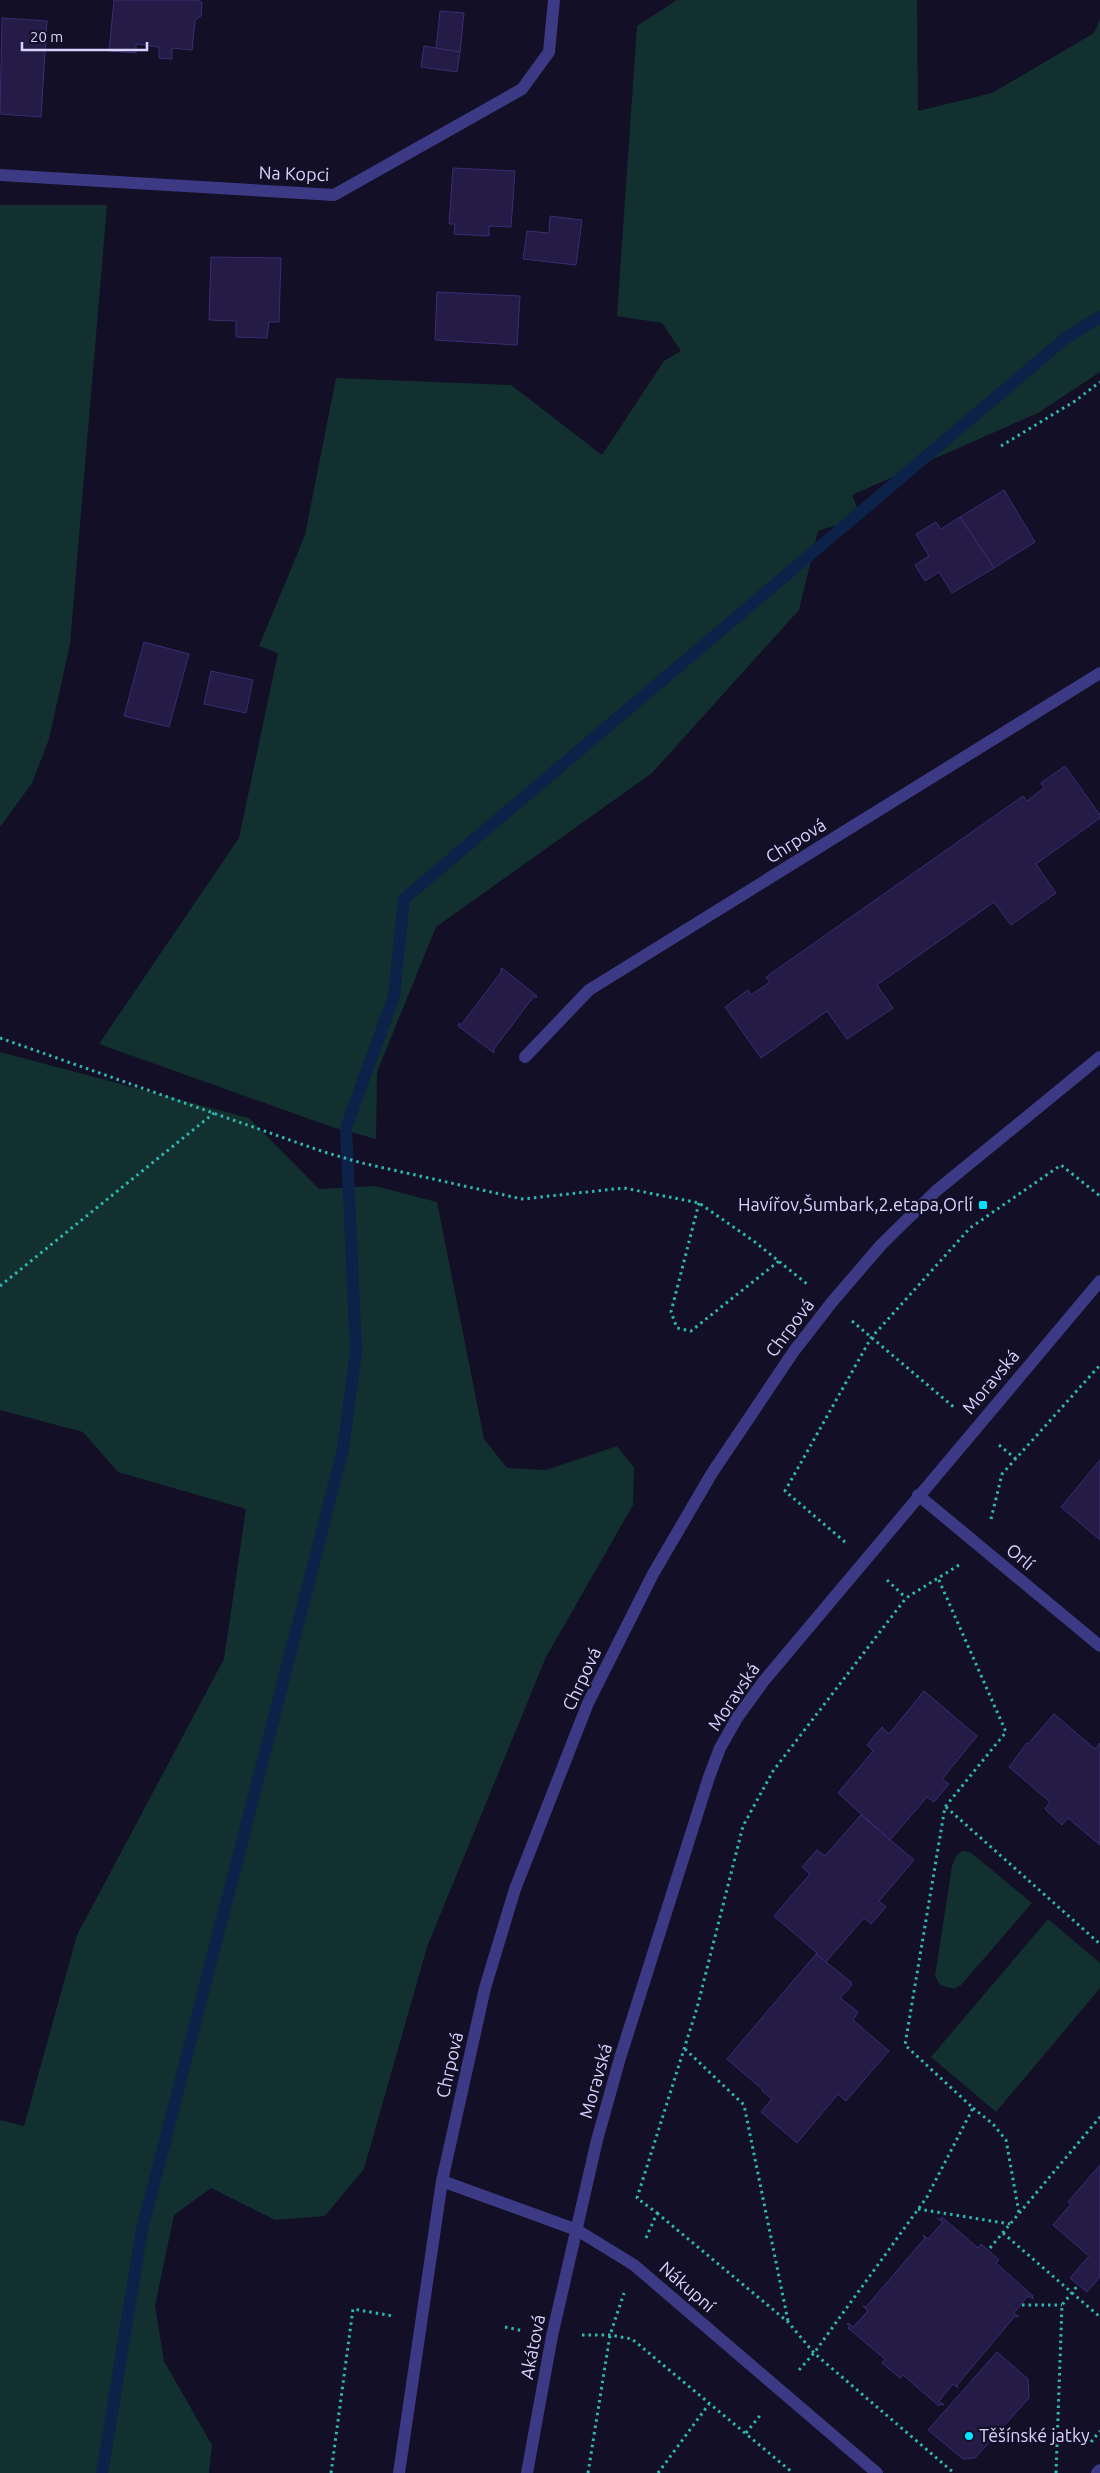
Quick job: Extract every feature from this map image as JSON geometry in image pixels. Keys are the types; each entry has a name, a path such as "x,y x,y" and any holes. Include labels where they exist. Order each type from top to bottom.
{"street":[{"name":"Na Kopci","path":"0,175 334,195 522,89 549,52 554,0"},
{"name":"Chrpová","path":"526,1057 589,990 1100,673"},
{"name":"Chrpová","path":"398,2473 442,2181 485,1988 515,1889 588,1703 653,1574 738,1432 794,1351 832,1302 882,1245 955,1174 1100,1057"},
{"name":"Moravská","path":"577,2230 597,2140 620,2058 691,1829 720,1748 737,1718 763,1682 918,1495 1100,1281"},
{"name":"Orlí","path":"918,1495 1100,1646"},
{"name":"Nákupní","path":"442,2181 577,2230 634,2265 877,2473"},
{"name":"Akátová","path":"527,2473 552,2336 577,2230"},
{"path":"1097,2473 1100,2470"}],"path":[{"path":"1001,446 1075,401 1100,382"},
{"path":"0,1038 324,1152 362,1163 522,1198 624,1188 699,1203 779,1261 807,1284"},
{"path":"0,1286 214,1113"},
{"path":"906,1598 785,1491 871,1338 970,1228 1061,1165 1100,1196"},
{"path":"699,1203 671,1312 677,1328 691,1331 779,1261"},
{"path":"848,1318 1016,1459"},
{"path":"954,2473 814,2353 788,2322 638,2198 697,2008 743,1826 773,1771 906,1598 983,1550 1002,1474 1100,1365"},
{"path":"938,1578 1006,1732 945,1806 905,2045 993,2124 1006,2140 1019,2214"},
{"path":"945,1806 1100,1944"},
{"path":"685,2049 744,2105 788,2322"},
{"path":"746,2433 780,2390 814,2353 927,2197 973,2108"},
{"path":"990,2248 1100,2117"},
{"path":"918,2209 1010,2224"},
{"path":"588,2473 610,2335 634,2265 656,2213"},
{"path":"1002,2233 1100,2317"},
{"path":"1056,2473 1062,2305 1078,2285"},
{"path":"1022,2305 1062,2305"},
{"path":"331,2473 353,2309 422,2321"},
{"path":"505,2328 552,2336 610,2335 632,2339 793,2473"},
{"path":"658,2473 709,2404"}],"green space":[{"path":"677,0 917,0 918,111 992,93 1094,33 1100,19 1100,372 1038,413 852,495 861,517 818,531 799,610 652,773 436,927 377,1072 376,1139 332,1127 99,1044 239,838 278,653 259,646 305,535 336,378 511,385 602,455 664,361 681,351 662,323 617,316 637,26"},
{"path":"0,205 107,205 70,644 49,739 32,783 0,827"},
{"path":"0,1052 249,1118 319,1189 375,1186 437,1202 484,1439 507,1468 546,1470 617,1446 634,1468 633,1505 546,1657 427,1947 364,2169 325,2216 275,2220 211,2188 174,2215 155,2306 164,2361 212,2445 209,2473 0,2473 0,2120 24,2126 77,1935 224,1659 246,1509 118,1472 83,1432 0,1410"},
{"path":"962,1851 970,1852 1032,1903 961,1985 954,1989 940,1985 935,1976 952,1866 956,1856"},
{"path":"1048,1919 1100,1963 1100,1988 996,2112 931,2057"}],"building":[{"path":"114,0 199,0 202,3 201,16 195,20 192,50 172,48 172,59 159,58 159,47 136,44 136,53 109,51"},
{"path":"440,11 464,13 460,52 436,49"},
{"path":"2,18 47,21 41,117 0,114"},
{"path":"424,46 460,52 457,72 421,67"},
{"path":"453,168 515,171 511,227 489,226 489,236 454,234 455,224 449,224"},
{"path":"550,216 582,220 576,265 523,259 527,231 549,233"},
{"path":"211,257 281,258 279,322 269,322 267,338 236,337 236,321 209,320"},
{"path":"437,292 520,296 517,345 435,340"},
{"path":"1004,490 1035,542 994,568 960,517"},
{"path":"960,517 994,568 952,593 939,572 925,581 915,565 929,556 916,534 936,522 941,529"},
{"path":"144,642 189,654 169,727 124,716"},
{"path":"211,671 253,680 246,713 204,704"},
{"path":"1065,766 1100,815 1100,818 1036,864 1056,893 1011,925 994,902 877,985 893,1008 847,1039 827,1011 761,1058 725,1007 748,990 751,995 770,982 766,977 1023,796 1027,801 1044,788 1041,783"},
{"path":"502,968 537,996 536,998 534,996 494,1049 494,1053 458,1026 459,1023 461,1025 502,971 500,970"},
{"path":"1100,1460 1100,1540 1061,1507"},
{"path":"924,1691 977,1736 942,1779 949,1784 934,1802 927,1797 890,1840 838,1793 873,1751 867,1745 882,1727 889,1734"},
{"path":"1054,1714 1095,1749 1100,1743 1100,1845 1068,1818 1062,1825 1045,1809 1050,1802 1009,1767 1027,1743"},
{"path":"861,1815 914,1860 879,1901 886,1907 871,1924 864,1918 825,1963 817,1953 774,1916 810,1874 802,1867 817,1850 825,1856"},
{"path":"816,1954 851,1982 852,1985 840,1998 858,2012 853,2020 889,2051 846,2101 838,2094 797,2143 761,2112 772,2099 727,2059"},
{"path":"1100,2165 1100,2277 1087,2292 1070,2278 1089,2256 1053,2225 1071,2204 1068,2202"},
{"path":"942,2217 978,2248 981,2244 999,2260 996,2263 1034,2299 1028,2296 1014,2313 1019,2317 1015,2316 957,2385 958,2388 953,2384 939,2401 944,2405 941,2404 939,2406 903,2375 900,2378 882,2363 885,2359 848,2328 850,2325 847,2324 848,2323 853,2327 868,2311 863,2306 866,2307 925,2238 923,2235 928,2239 943,2222 940,2220"},
{"path":"997,2352 1028,2379 1029,2398 975,2458 963,2459 928,2430"}],"waterway":[{"path":"102,2473 142,2230 343,1449 356,1351 346,1128 394,996 404,899 1067,337 1100,317"}],"place":[{"name":"Havířov,Šumbark,2.etapa,Orlí","path":"983,1205"},
{"name":"Těšínské jatky","path":"969,2436"}]}
